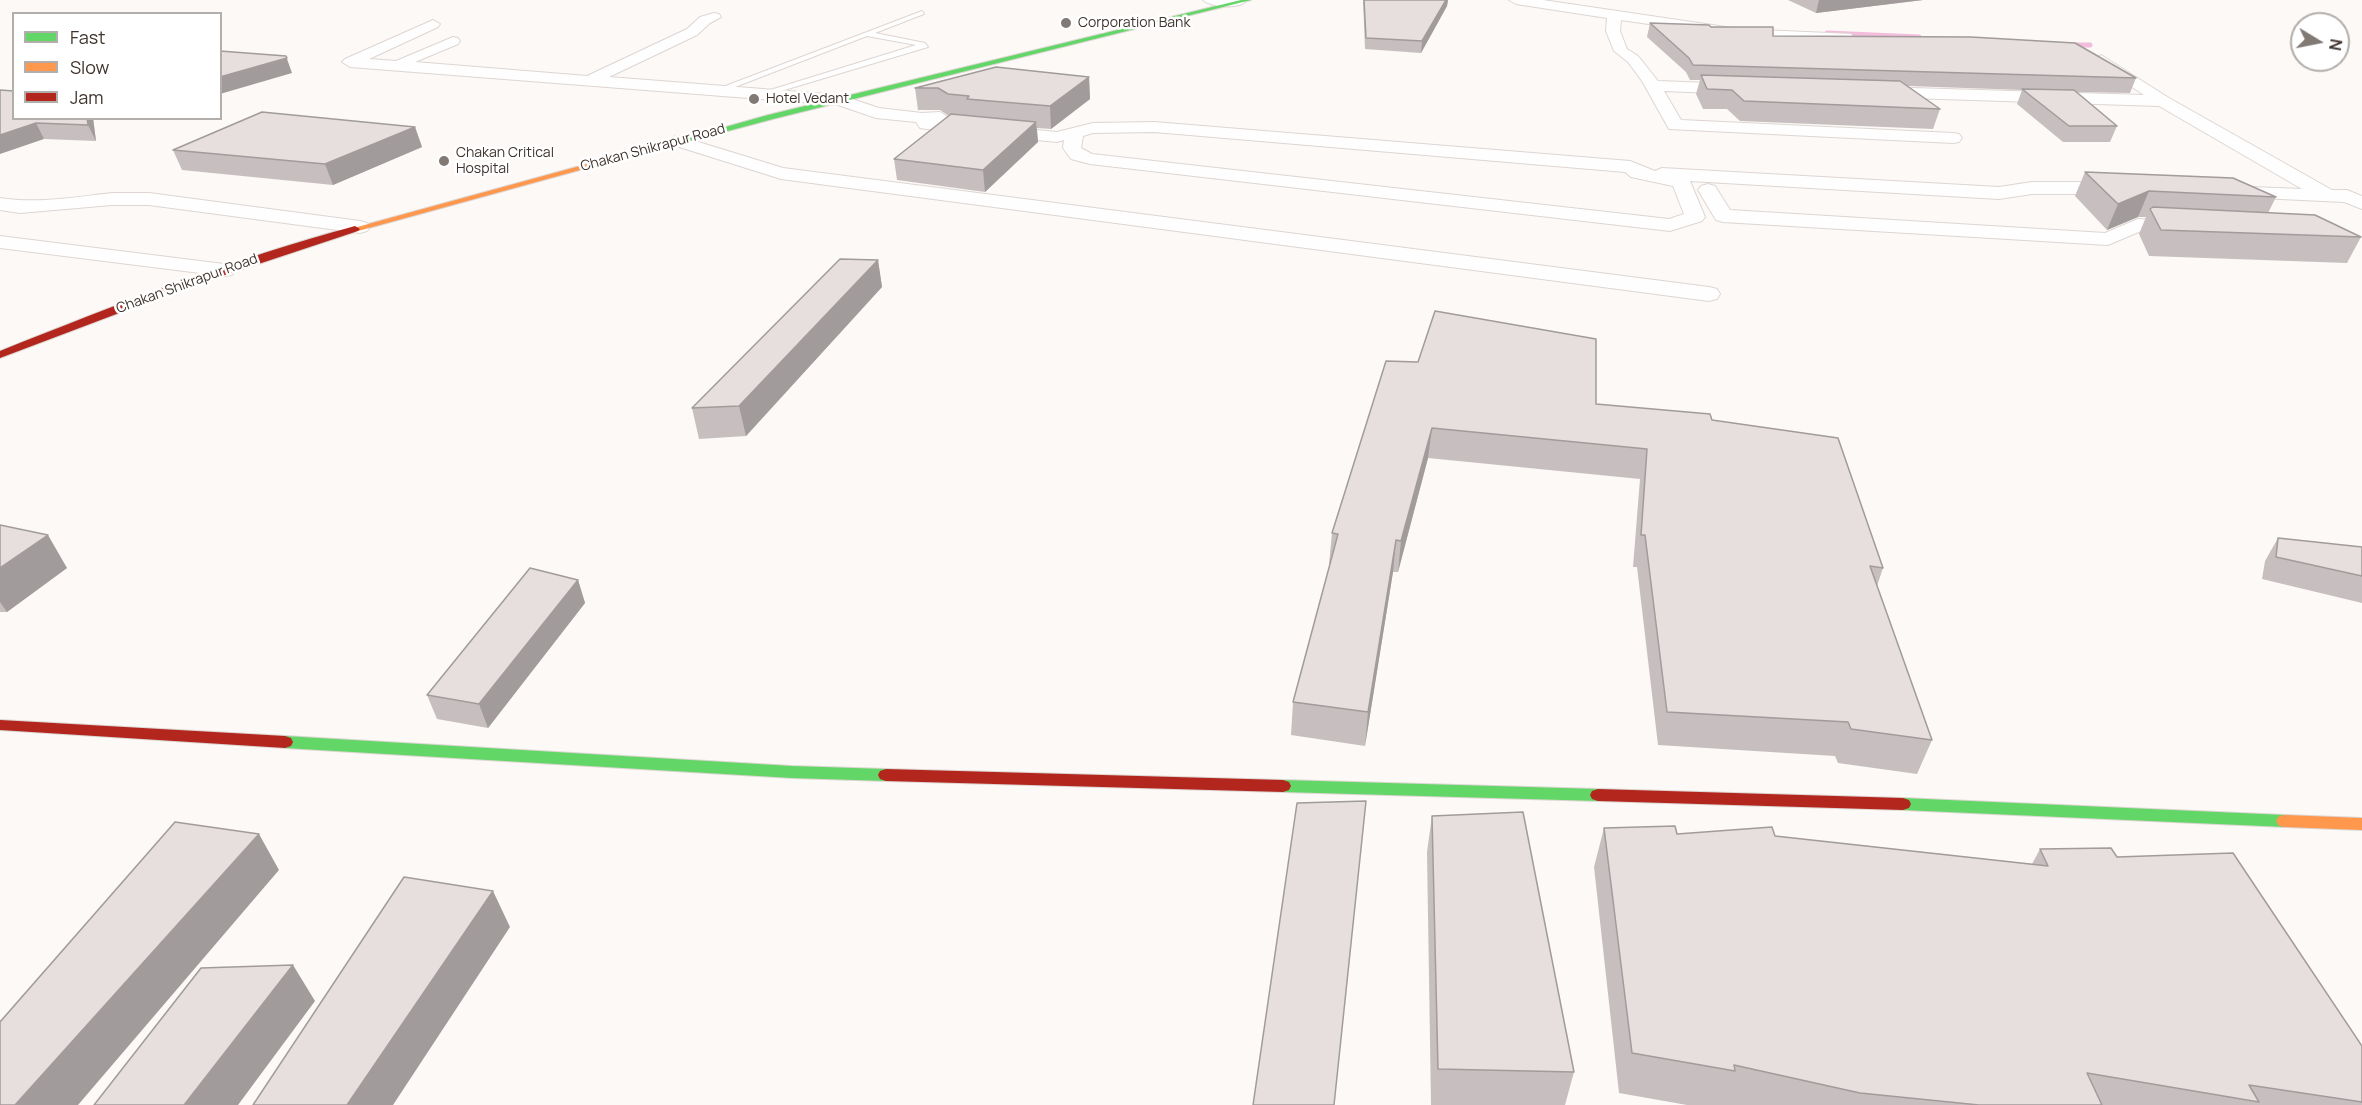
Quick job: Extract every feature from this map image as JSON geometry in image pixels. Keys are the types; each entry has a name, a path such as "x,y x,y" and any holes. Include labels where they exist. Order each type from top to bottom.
{"main road":[{"name":"Chakan Shikrapur Road","path":"0,355 224,270 360,227 679,141 1243,1"},
{"path":"0,724 792,772 1932,805 2362,824"}],"street":[{"path":"1210,0 1243,1"},
{"path":"1516,0 1739,33 1859,38"},
{"path":"1614,16 1613,32 1621,51 1633,59 1653,86 1675,126 1953,138"},
{"path":"590,80 692,32 705,20 714,17"},
{"path":"433,24 350,62 840,100 876,113 922,118 926,124 1057,137 1074,135 1093,128 1154,128 1630,167 1638,173 1681,182 1695,217 1670,225 1090,159 1077,156 1072,148 1074,135"},
{"path":"398,64 453,41"},
{"path":"2087,51 2163,100 2327,195"},
{"path":"1653,86 1759,89"},
{"path":"1866,92 2163,100"},
{"path":"679,141 781,173 1709,294"},
{"path":"1638,173 1999,193 2032,188 2138,189"},
{"path":"1708,190 1723,216 2108,239 2138,225 2197,228"},
{"path":"2208,191 2347,196 2362,203"},
{"path":"0,204 20,207 112,199 161,200 360,227"},
{"path":"0,242 224,270"}],"lane":[{"path":"719,90 922,13"},
{"path":"758,95 925,45 866,34"}],"building":[{"path":"1364,0 1446,0 1422,41 1366,38"},
{"path":"1650,23 1709,25 1711,27 1773,27 1773,36 1971,37 2075,43 2136,78 1693,65 1689,58"},
{"path":"222,51 286,56 287,58 222,76"},
{"path":"996,67 1089,77 1050,106 967,99 969,96 948,94 938,88 915,88"},
{"path":"1701,75 1900,81 1940,109 1744,101 1732,90 1707,89"},
{"path":"2022,89 2074,90 2117,126 2069,126"},
{"path":"0,90 12,91 12,120 87,120 88,125 36,123 0,135"},
{"path":"262,112 415,127 325,164 173,150"},
{"path":"951,114 1036,122 983,170 894,159"},
{"path":"2085,172 2233,178 2276,197 2149,191 2118,204"},
{"path":"2153,207 2315,215 2361,237 2161,230 2150,209"},
{"path":"840,259 878,260 739,406 692,408"},
{"path":"1435,311 1596,339 1596,404 1710,414 1712,420 1838,438 1883,568 1870,566 1932,740 1851,729 1848,722 1667,712 1645,535 1641,535 1647,449 1432,428 1401,541 1396,540 1368,712 1293,702 1338,534 1332,533 1386,361 1418,362"},
{"path":"0,525 48,535 0,568"},
{"path":"2278,538 2362,547 2362,576 2276,557"},
{"path":"530,568 578,580 479,704 427,695"},
{"path":"1366,801 1334,1105 1253,1105 1297,803"},
{"path":"1523,812 1574,1072 1438,1069 1432,816"},
{"path":"175,822 259,834 15,1105 0,1105 0,1022"},
{"path":"1675,826 1677,834 1772,827 1775,836 2048,866 2040,849 2111,848 2117,857 2233,853 2362,1046 2362,1102 2249,1085 2259,1102 2087,1073 2102,1105 1979,1105 1860,1093 1734,1065 1735,1071 1632,1053 1604,828"},
{"path":"404,877 493,891 347,1105 253,1105"},
{"path":"293,965 184,1105 94,1105 201,968"}],"waterway":[{"path":"1827,33 1919,37"},
{"path":"2066,45 2090,45"}],"traffic: fast":[{"path":"634,154 771,117 1248,0"},
{"path":"285,742 792,772 886,775"},
{"path":"1283,786 1598,795"},
{"path":"1903,804 2285,821"}],"traffic: slow":[{"path":"355,229 634,154"},
{"path":"2285,821 2362,824"}],"traffic: jam":[{"path":"0,355 176,288 355,229"},
{"path":"0,725 285,742"},
{"path":"886,775 1283,786"},
{"path":"1598,795 1903,804"}],"place":[{"name":"Corporation Bank","path":"1066,23"},
{"name":"Hotel Vedant","path":"754,99"},
{"name":"Chakan Critical Hospital","path":"444,161"}]}
